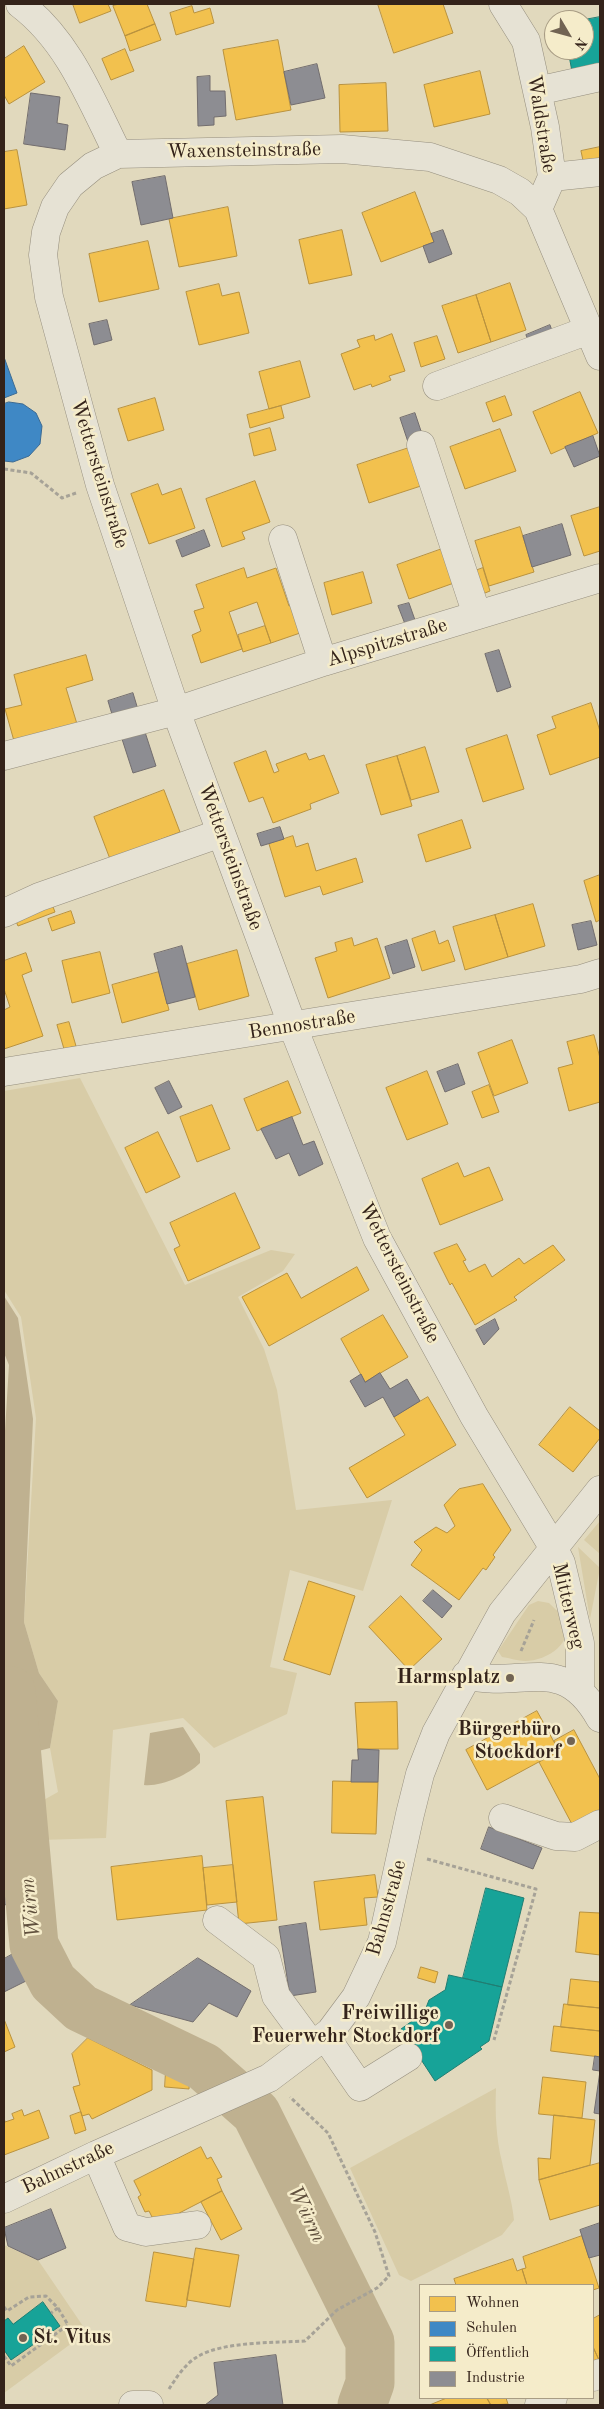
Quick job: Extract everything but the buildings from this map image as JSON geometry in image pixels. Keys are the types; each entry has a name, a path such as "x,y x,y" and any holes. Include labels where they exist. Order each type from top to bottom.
{"street":[{"path":"20,4 35,15 70,60 118,154"},
{"name":"Waldstraße","path":"503,4 526,41 552,177 538,209"},
{"path":"537,91 600,77"},
{"name":"Waxensteinstraße","path":"118,154 342,149 430,157 498,180 520,192 538,209"},
{"name":"Wettersteinstraße","path":"118,154 93,166 70,185 56,207 46,232 43,255 49,297 100,485 176,711 293,1027 378,1238 474,1416 554,1547"},
{"path":"552,177 600,172"},
{"path":"538,209 590,313 600,356"},
{"path":"437,386 590,313"},
{"path":"421,445 477,615"},
{"path":"283,539 323,662"},
{"name":"Alpspitzstraße","path":"4,756 176,711 323,662 600,578"},
{"path":"4,913 40,897 222,833"},
{"name":"Bennostraße","path":"4,1072 293,1027 581,979 600,973"},
{"name":"Bahnstraße","path":"4,2199 96,2155 269,2078 318,2040 356,1997 382,1942 420,1774 436,1733 502,1613 600,1490"},
{"name":"Mitterweg","path":"554,1547 561,1563 580,1643 580,1691"},
{"path":"466,1676 483,1680 528,1676 568,1683 580,1691 600,1718"},
{"path":"503,1818 556,1836 575,1837 600,1824"},
{"path":"217,1920 266,1957 276,1996 360,2088 408,2056"},
{"path":"96,2155 127,2228 146,2232 197,2225"},
{"path":"132,2405 159,2398"},
{"path":"539,2405 551,2399"}],"path":[{"path":"4,469 31,473 62,498 100,485"},
{"path":"402,1852 536,1889 494,2040"},
{"path":"159,2398 178,2375 197,2357 229,2346 305,2342 337,2310 377,2288 389,2276 375,2232 328,2132 269,2078"},
{"path":"4,2307 5,2312 29,2297 46,2296 58,2308 68,2325 10,2366 4,2356"},
{"path":"51,2313 58,2308"}],"shaded area":[{"path":"80,1078 185,1285 271,1250 295,1254 283,1271 238,1297 264,1349 277,1390 296,1510 392,1500 363,1591 290,1570 270,1667 297,1673 287,1714 214,1748 183,1718 113,1730 106,1838 40,1840 31,1807 58,1792 50,1748 58,1701 39,1673 24,1622 36,1418 21,1317 4,1290 4,1091"},
{"path":"4,1296 18,1318 33,1419 24,1622 39,1673 58,1701 50,1748 4,1760 4,1447 9,1365 4,1353"},
{"path":"600,1521 600,1554 584,1540"},
{"path":"578,1547 600,1568 590,1619"},
{"path":"538,1601 549,1603 563,1617 566,1634 563,1642 550,1654 534,1660 522,1661 502,1657 498,1651 529,1605"},
{"path":"183,1727 200,1754 200,1763 189,1772 174,1779 158,1784 144,1785 150,1733"},
{"path":"496,2088 498,2144 514,2220 502,2235 411,2281 399,2275 350,2168"},
{"path":"4,2245 38,2260 87,2332 4,2393"}],"waterway":[{"name":"Würm","path":"11,1691 34,1945 53,1982 81,2008 204,2067 256,2113 370,2342 370,2383 362,2405"}],"place":[{"name":"Harmsplatz","path":"510,1678"},
{"name":"Bürgerbüro Stockdorf","path":"571,1741"},
{"name":"Freiwillige Feuerwehr Stockdorf","path":"449,2025"},
{"name":"St. Vitus","path":"23,2338"}]}
